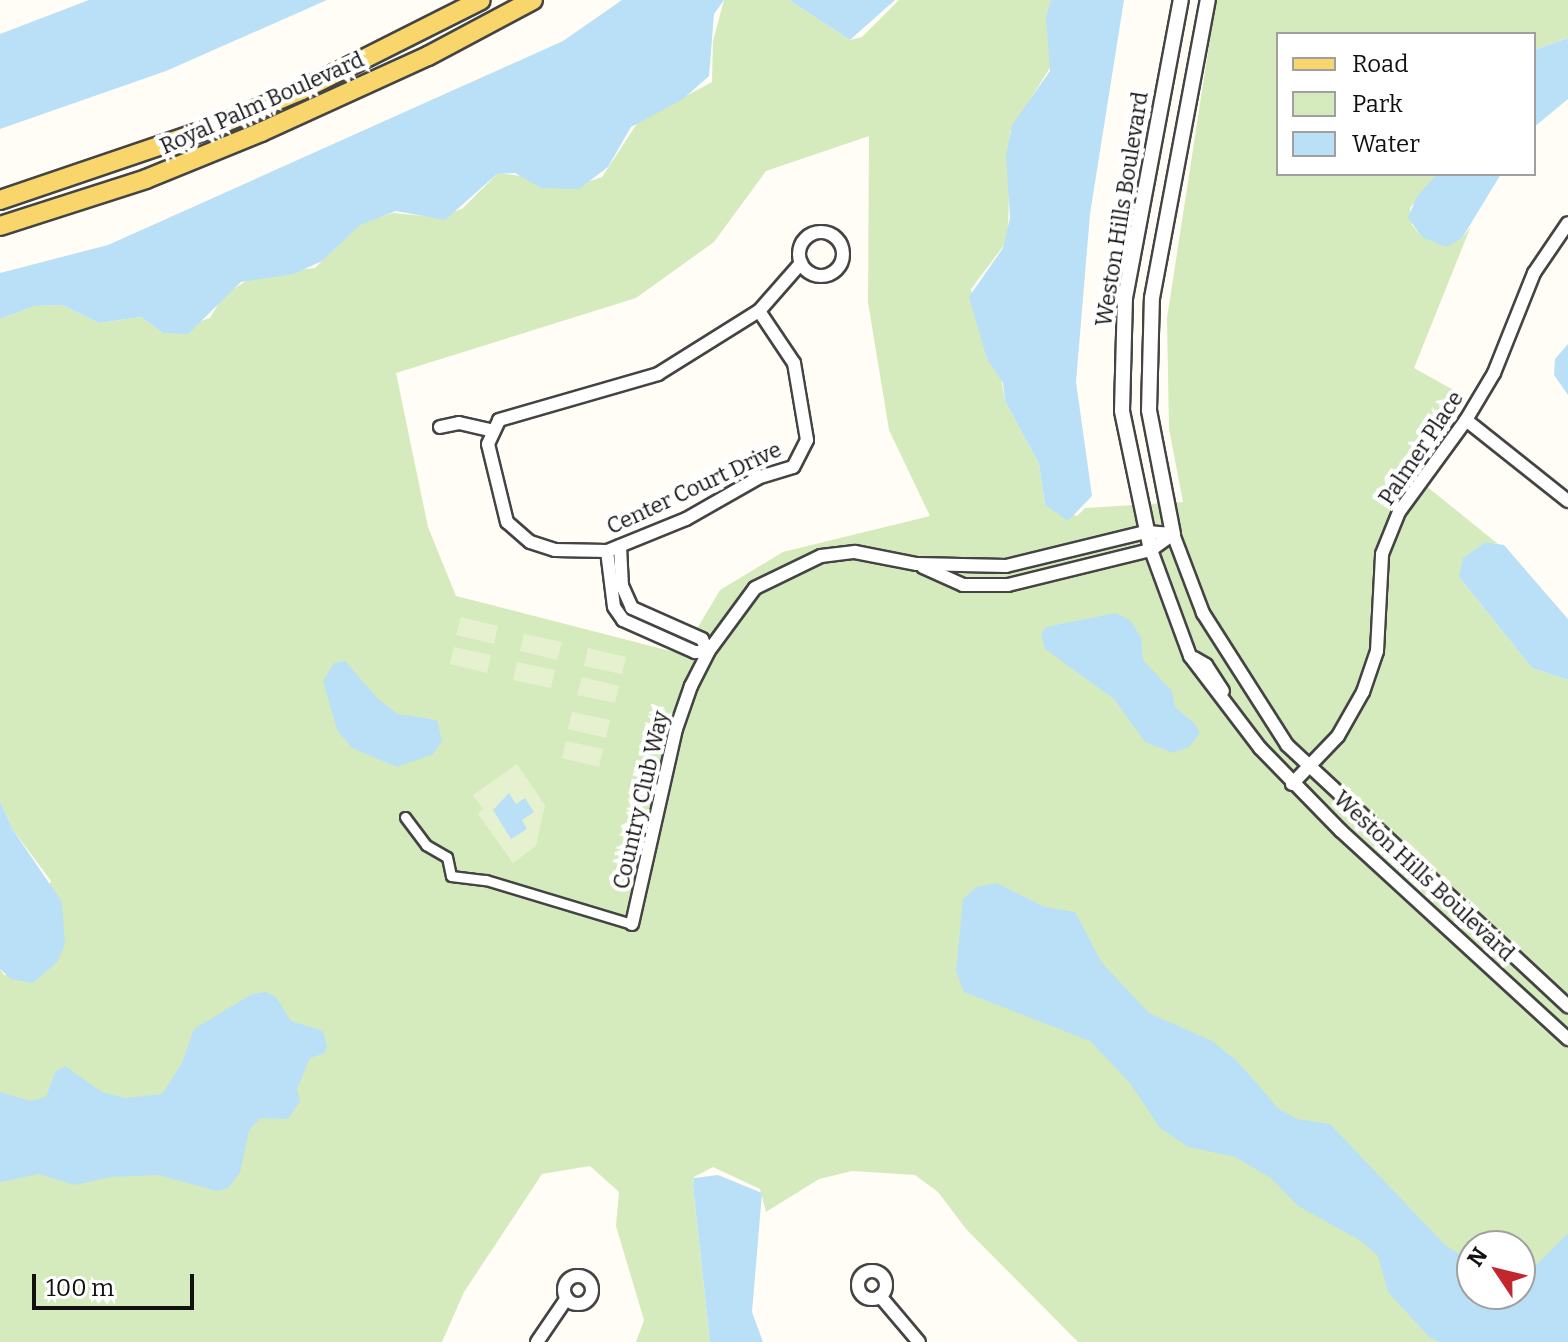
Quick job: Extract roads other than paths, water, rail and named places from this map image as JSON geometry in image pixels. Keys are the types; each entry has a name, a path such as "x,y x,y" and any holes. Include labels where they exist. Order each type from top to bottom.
{"main road":[{"name":"Royal Palm Boulevard","path":"0,200 288,96 481,0"},
{"name":"Royal Palm Boulevard","path":"0,226 146,179 261,132 428,56 533,0"}],"street":[{"name":"Weston Hills Boulevard","path":"1181,0 1125,298 1122,411 1146,532 1190,656 1206,665 1254,742 1292,784 1568,1039"},
{"name":"Weston Hills Boulevard","path":"1208,0 1152,298 1149,410 1173,534 1190,584 1218,638 1221,655 1237,680 1309,769 1568,1006"},
{"name":"Palmer Place","path":"1292,784 1338,736 1363,692 1377,651 1382,554 1399,512 1466,420 1494,373 1534,273 1568,223"},
{"path":"440,427 459,423 490,430 499,420 658,374 759,311 801,263"},
{"name":"Center Court Drive","path":"490,430 488,444 507,522 530,542 555,550 613,548 686,519 758,478 793,467 803,455 807,440 794,363 759,311"},
{"path":"1466,420 1568,501"},
{"name":"Country Club Way","path":"632,924 676,729 708,652 755,588 785,569 821,556 855,552 917,564 1006,566 1146,532 1173,534"},
{"name":"Country Club Way","path":"917,564 963,585 1008,585 1151,550 1173,534"},
{"path":"613,548 632,608 702,639 708,652 695,652 623,620 613,604 613,548"},
{"path":"613,604 627,598"},
{"path":"405,817 426,845 447,857 451,876 486,880 632,924"},
{"path":"880,1296 919,1342"},
{"path":"537,1342 567,1298"}],"water":[{"path":"89,0 327,0 166,71 0,129 0,34"},
{"path":"622,0 724,0 714,14 709,76 683,99 631,127 608,167 579,189 541,188 515,173 497,174 445,220 396,211 360,225 322,261 294,274 241,282 188,334 163,333 141,317 99,323 62,305 34,306 0,319 0,273 108,245 563,41"},
{"path":"789,0 895,0 850,40"},
{"path":"1051,0 1124,0 1090,214 1076,382 1092,496 1068,521 1045,505 1039,464 1005,401 1003,383 987,359 969,297 1003,248 1010,218 1006,156 1012,125 1050,71 1046,18"},
{"path":"1568,38 1568,99 1536,125 1536,49"},
{"path":"1435,176 1500,176 1462,238 1446,247 1422,237 1408,218 1417,196"},
{"path":"1568,344 1568,395 1554,375 1555,359"},
{"path":"1486,542 1504,545 1568,619 1568,680 1532,668 1459,577 1463,558"},
{"path":"1116,613 1131,621 1141,638 1143,660 1172,691 1175,707 1195,724 1200,733 1189,747 1173,753 1145,742 1114,699 1045,649 1041,634 1046,627"},
{"path":"345,661 378,699 398,714 437,720 442,741 433,754 397,767 352,748 337,730 323,681 334,663"},
{"path":"509,793 516,804 525,798 534,812 522,820 527,829 511,839 493,810"},
{"path":"0,801 13,830 62,902 65,944 57,962 33,983 11,979 0,969"},
{"path":"997,883 1045,907 1075,912 1102,963 1149,1013 1212,1041 1238,1062 1278,1108 1297,1119 1330,1124 1445,1245 1456,1252 1456,1310 1536,1310 1536,1265 1568,1233 1568,1342 1439,1342 1429,1337 1388,1292 1378,1256 1361,1241 1298,1206 1271,1178 1235,1157 1188,1147 1160,1128 1129,1082 1090,1041 964,992 956,971 963,899 976,887"},
{"path":"266,992 276,997 291,1021 323,1031 327,1046 325,1053 310,1058 297,1089 300,1101 288,1119 261,1118 249,1130 240,1173 228,1188 217,1191 158,1175 111,1177 75,1185 39,1174 0,1182 0,1092 30,1101 46,1097 55,1072 65,1066 102,1092 125,1098 162,1094 182,1063 194,1029 252,994"},
{"path":"718,1175 762,1193 752,1312 763,1342 710,1342 693,1186 694,1178"}]}
